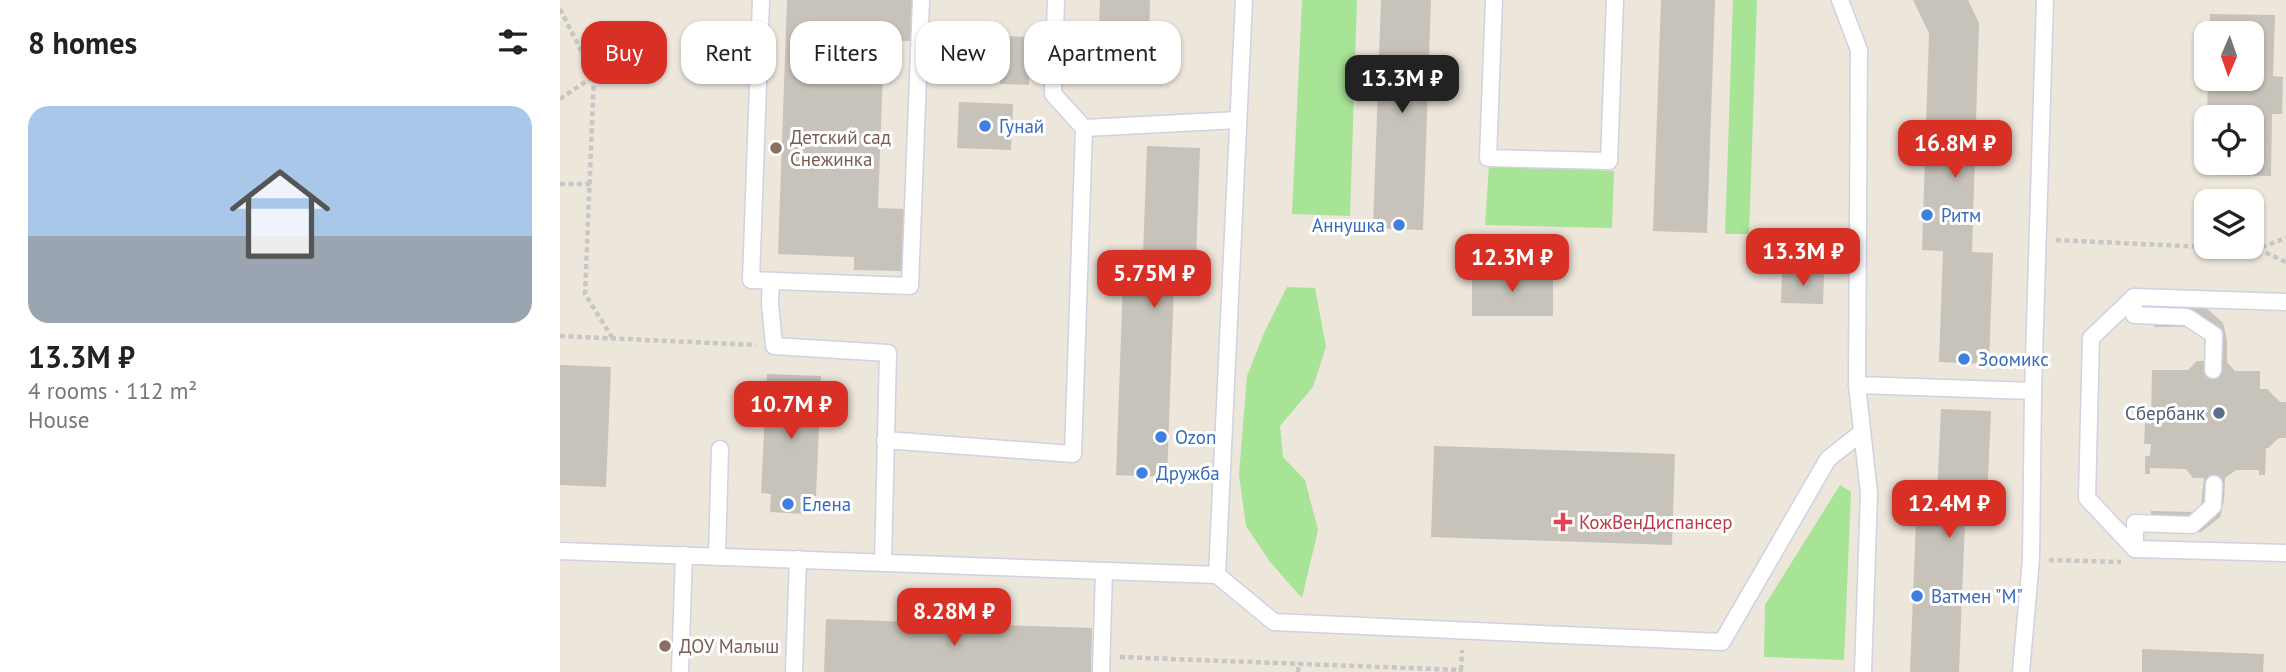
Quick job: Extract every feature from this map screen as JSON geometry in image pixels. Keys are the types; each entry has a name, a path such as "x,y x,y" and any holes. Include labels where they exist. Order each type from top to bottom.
{"lane":[{"path":"761,0 751,280 910,286 921,0"},
{"path":"885,440 1073,454 1084,128 1053,94 1056,0"},
{"path":"1217,575 1244,0"},
{"path":"1494,0 1488,158 1609,161 1615,0"},
{"path":"1840,0 1860,50 1857,385 1869,493 1863,672"},
{"path":"2021,672 2031,559 2033,391 2045,0"},
{"path":"1084,128 1238,120"},
{"path":"771,281 774,346 888,353 883,563"},
{"path":"2134,297 2134,315 2187,317 2214,335 2213,370"},
{"path":"2286,302 2134,297 2091,338 2087,498 2135,549 2286,552"},
{"path":"1857,385 2033,391"},
{"path":"560,551 1217,575 1274,622 1722,642 1828,459 1861,433"},
{"path":"717,557 720,449"},
{"path":"2135,549 2135,523 2192,525 2213,506 2214,484"},
{"path":"680,672 684,555"},
{"path":"794,672 798,559"},
{"path":"1102,664 1104,571"}],"path":[{"path":"560,9 581,50"},
{"path":"560,99 582,84"},
{"path":"594,84 585,294 613,339"},
{"path":"560,184 590,184"},
{"path":"2264,246 2286,238"},
{"path":"2037,239 2194,246"},
{"path":"2264,252 2286,262"},
{"path":"560,337 774,346"},
{"path":"1102,664 1298,663 1461,672"},
{"path":"1298,663 1298,672"}],"green space":[{"path":"1302,0 1357,0 1350,216 1292,214"},
{"path":"1733,0 1757,0 1749,234 1725,234"},
{"path":"1489,165 1614,171 1612,228 1485,225"},
{"path":"1287,287 1315,288 1326,347 1313,387 1280,426 1283,457 1305,480 1318,530 1302,598 1270,562 1246,526 1239,475 1247,376 1264,333"},
{"path":"1840,485 1851,492 1844,660 1764,657 1765,605"}],"building":[{"path":"787,0 914,0 912,41 902,41 902,21 790,21 790,84 882,84 878,208 906,209 904,271 854,270 854,257 778,254"},
{"path":"1100,0 1150,0 1149,21 1099,21"},
{"path":"1381,0 1431,0 1423,230 1373,228"},
{"path":"1661,0 1715,0 1707,233 1653,231"},
{"path":"1913,0 1968,0 1979,23 1972,252 1993,253 1989,364 1939,362 1943,251 1922,250 1929,33"},
{"path":"2210,14 2275,15 2273,76 2283,77 2282,114 2272,114 2271,176 2206,175 2264,175 2264,105 2207,105 2208,91 2264,91 2264,21 2210,21"},
{"path":"1010,36 1024,37 1024,84 1029,85 1000,84 1010,84"},
{"name":"Гунай","path":"959,102 1013,104 1011,150 957,148"},
{"path":"1147,146 1200,148 1196,259 1175,258 1167,477 1116,475 1124,254 1143,255"},
{"path":"1472,271 1553,272 1553,316 1472,316"},
{"path":"1782,273 1824,274 1823,304 1781,303"},
{"name":"Сбербанк","path":"2154,306 2205,307 2223,323 2227,340 2227,362 2235,371 2260,371 2260,389 2267,389 2280,402 2286,402 2286,438 2279,438 2266,448 2265,475 2259,475 2259,470 2236,470 2225,478 2220,517 2201,532 2150,531 2151,511 2193,512 2201,505 2204,478 2193,478 2186,469 2150,468 2150,474 2145,474 2145,456 2150,456 2151,444 2144,444 2145,423 2151,424 2152,370 2188,370 2197,361 2206,361 2204,334 2197,327 2154,327"},
{"path":"560,365 611,367 606,487 560,485"},
{"path":"767,374 821,376 816,496 805,495 804,514 770,512 771,494 761,493"},
{"path":"1941,409 1991,411 1986,522 1965,521 1959,672 1910,672 1916,519 1936,520"},
{"path":"1434,446 1675,454 1672,545 1431,537"},
{"path":"826,619 1092,628 1091,672 824,672"},
{"path":"2142,649 2264,654 2263,672 2142,672"}],"place":[{"name":"Гунай","path":"985,126"},
{"name":"Детский сад Снежинка","path":"776,148"},
{"name":"Ритм","path":"1927,215"},
{"name":"Аннушка","path":"1399,225"},
{"name":"Зоомикс","path":"1964,359"},
{"name":"Сбербанк","path":"2219,413"},
{"name":"Ozon","path":"1161,437"},
{"name":"Дружба","path":"1142,473"},
{"name":"Елена","path":"788,504"},
{"name":"КожВенДиспансер","path":"1563,522"},
{"name":"Ватмен \"М\"","path":"1917,596"},
{"name":"ДОУ Малыш","path":"665,646"}]}
